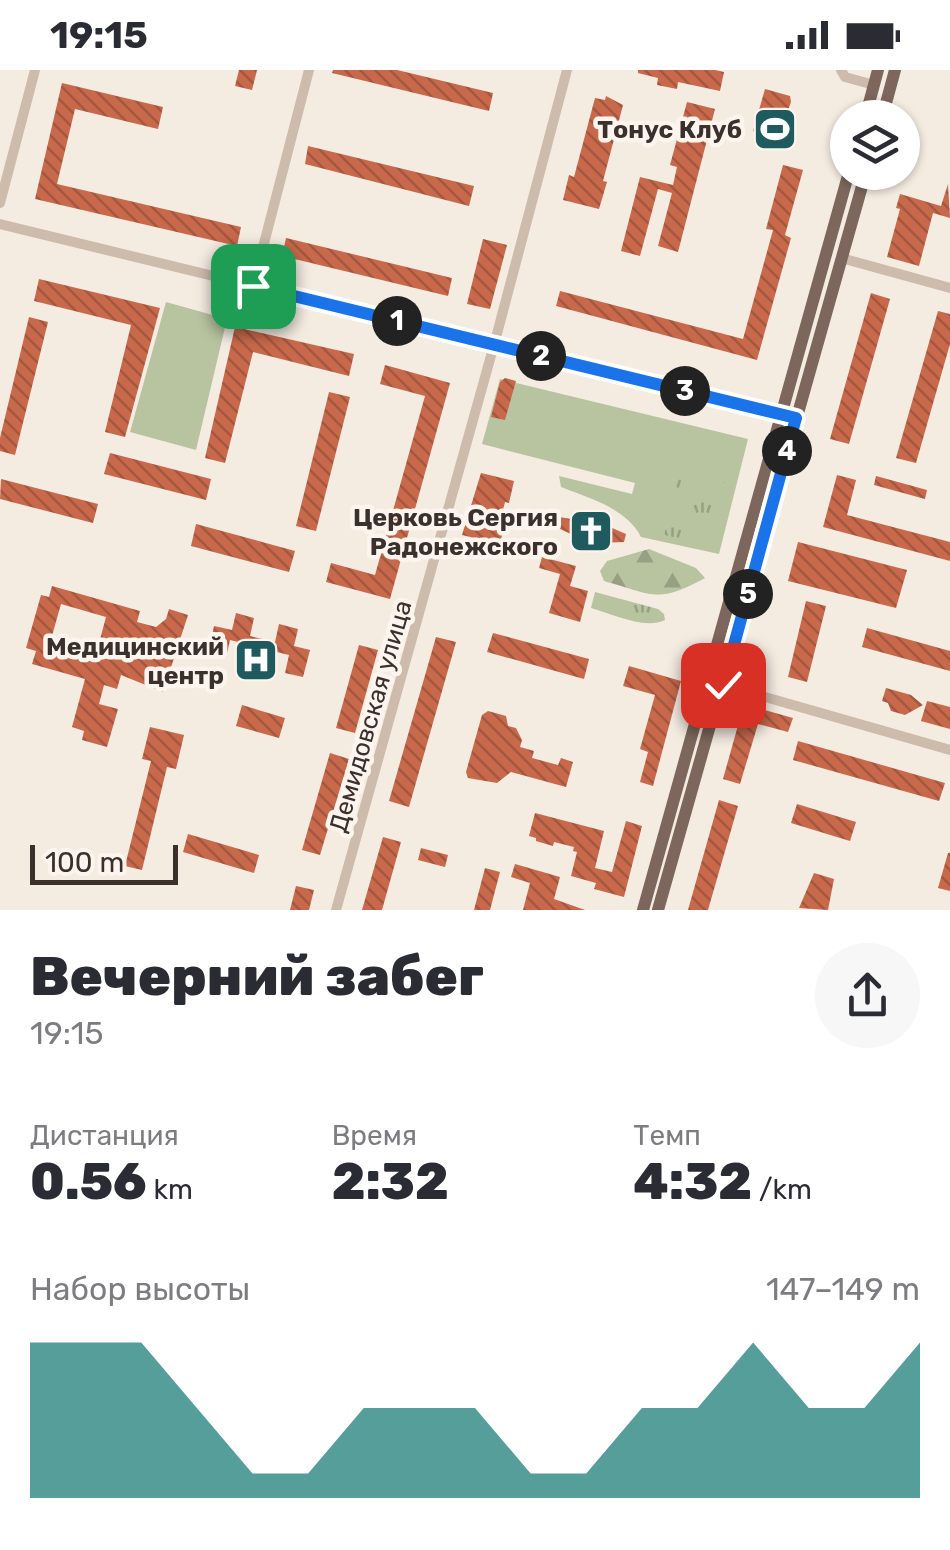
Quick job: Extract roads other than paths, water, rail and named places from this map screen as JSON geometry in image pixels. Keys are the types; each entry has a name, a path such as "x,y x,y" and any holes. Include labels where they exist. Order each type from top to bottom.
{"main road":[{"path":"870,100 878,70"},
{"path":"887,100 896,70"},
{"path":"643,910 782,442 846,190"},
{"path":"789,417 861,190"},
{"path":"658,910 723,685 782,442"}],"street":[{"path":"0,203 35,70"},
{"path":"253,286 309,70"},
{"name":"Демидовская улица","path":"336,910 567,70"},
{"path":"840,70 844,77 874,85"},
{"path":"0,224 789,417"},
{"path":"841,258 950,288"},
{"path":"723,685 950,750"}],"place":[{"name":"Тонус Клуб","path":"775,129"},
{"name":"Церковь Сергия Радонежского","path":"591,531"},
{"name":"Медицинский центр","path":"256,660"}]}
